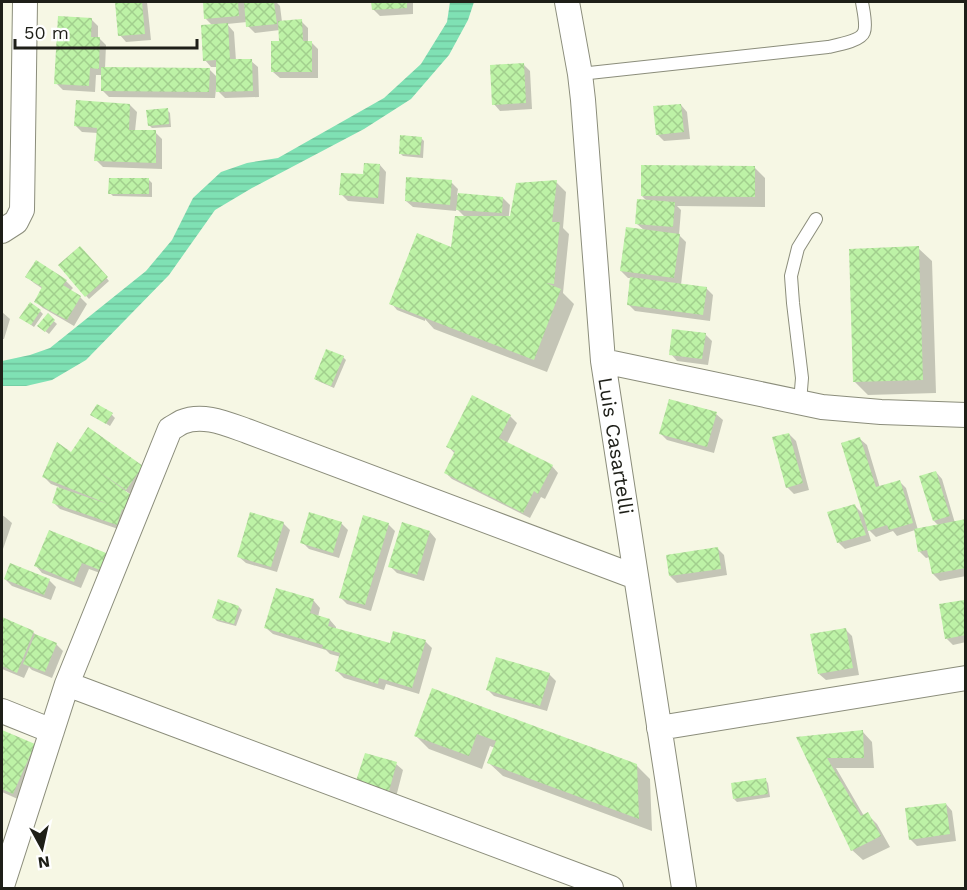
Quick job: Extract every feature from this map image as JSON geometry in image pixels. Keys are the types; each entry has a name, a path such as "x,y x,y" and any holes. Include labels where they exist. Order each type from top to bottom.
{"street":[{"path":"2,231 16,222 22,210 25,2"},
{"name":"Luis Casartelli","path":"567,2 580,74 603,361 684,888"},
{"path":"603,361 822,407 965,415"},
{"path":"2,886 68,684 170,429 184,421 203,419 247,431 636,577"},
{"path":"659,728 966,678"},
{"path":"68,684 611,888"},
{"path":"2,711 52,731"}],"lane":[{"path":"580,74 841,44 862,36 865,30 862,2"},
{"path":"800,402 802,378 791,276 798,248 816,219"}],"shaded area":[{"path":"450,2 474,2 468,20 449,55 411,99 364,129 215,210 169,275 86,360 52,380 26,386 2,386 2,361 50,348 146,271 172,240 193,198 221,172 247,163 278,158 384,98 421,64 447,22"}],"building":[{"path":"115,2 142,2 145,34 118,36"},
{"path":"203,2 238,2 239,16 204,19"},
{"path":"244,2 274,2 277,24 246,27"},
{"path":"371,2 407,2 407,8 372,10"},
{"path":"58,16 92,18 91,37 100,37 99,69 90,68 89,86 54,84"},
{"path":"302,19 303,41 312,41 312,72 271,72 271,41 279,41 278,21"},
{"path":"228,23 230,59 252,59 253,91 216,92 216,60 203,61 201,25"},
{"path":"524,63 526,103 492,105 490,65"},
{"path":"101,67 210,68 209,92 101,91"},
{"path":"76,100 130,104 129,130 156,130 156,163 94,161 97,128 74,126"},
{"path":"681,104 684,132 656,135 653,106"},
{"path":"168,108 169,124 148,126 146,110"},
{"path":"400,135 422,137 420,155 399,154"},
{"path":"364,163 380,164 378,198 339,195 341,173 363,174"},
{"path":"641,165 755,166 755,197 641,196"},
{"path":"406,177 452,180 450,205 405,201"},
{"path":"109,178 149,178 149,194 108,194"},
{"path":"557,180 552,222 560,222 554,284 546,283 561,289 534,360 389,304 417,233 451,247 455,216 510,216 516,183"},
{"path":"458,193 503,197 502,213 456,210"},
{"path":"637,199 675,202 673,227 635,224"},
{"path":"626,227 680,234 674,278 620,271"},
{"path":"80,246 108,277 85,297 58,265"},
{"path":"919,246 923,380 853,382 849,249"},
{"path":"36,260 67,280 63,285 81,296 67,320 34,302 42,287 25,277"},
{"path":"630,277 707,287 703,315 627,305"},
{"path":"30,302 41,310 31,325 19,318"},
{"path":"48,313 55,320 45,332 37,326"},
{"path":"672,329 706,333 702,359 669,355"},
{"path":"326,349 344,356 331,386 314,379"},
{"path":"472,395 511,415 499,438 553,465 538,494 534,491 523,513 444,473 455,451 446,447"},
{"path":"669,399 717,412 707,447 659,434"},
{"path":"97,404 113,413 106,424 90,415"},
{"path":"88,427 143,466 126,490 98,471 131,495 125,511 122,509 117,525 52,503 57,487 108,504 42,477 57,442 71,452"},
{"path":"789,433 803,483 786,488 772,437"},
{"path":"860,437 876,487 900,480 913,523 889,530 887,525 868,531 841,443"},
{"path":"936,471 950,516 933,521 919,476"},
{"path":"855,504 866,535 837,543 827,512"},
{"path":"250,512 284,522 271,567 237,557"},
{"path":"309,512 342,522 333,553 300,543"},
{"path":"363,515 389,523 365,605 339,598"},
{"path":"966,519 966,568 932,574 927,550 918,552 914,529"},
{"path":"402,522 430,531 417,575 388,567"},
{"path":"49,530 111,555 105,572 82,563 74,582 34,566"},
{"path":"718,547 721,569 669,576 666,555"},
{"path":"10,563 50,579 44,595 4,579"},
{"path":"276,588 314,599 310,613 330,619 328,626 390,643 393,631 426,640 412,688 379,678 378,684 335,671 340,653 322,648 323,645 264,628"},
{"path":"218,599 239,606 234,624 212,618"},
{"path":"964,600 966,635 945,639 939,604"},
{"path":"2,617 34,631 17,673 2,666"},
{"path":"846,628 853,668 818,674 810,634"},
{"path":"35,634 57,643 45,672 23,664"},
{"path":"496,657 550,673 540,706 486,690"},
{"path":"432,688 637,764 639,819 487,763 496,741 477,734 469,756 414,736"},
{"path":"2,730 35,744 13,794 2,789"},
{"path":"863,730 864,758 827,758 861,816 868,812 881,836 851,851 796,737"},
{"path":"365,753 397,762 389,791 356,781"},
{"path":"766,778 768,794 733,799 731,783"},
{"path":"946,803 950,834 909,840 905,808"}]}
